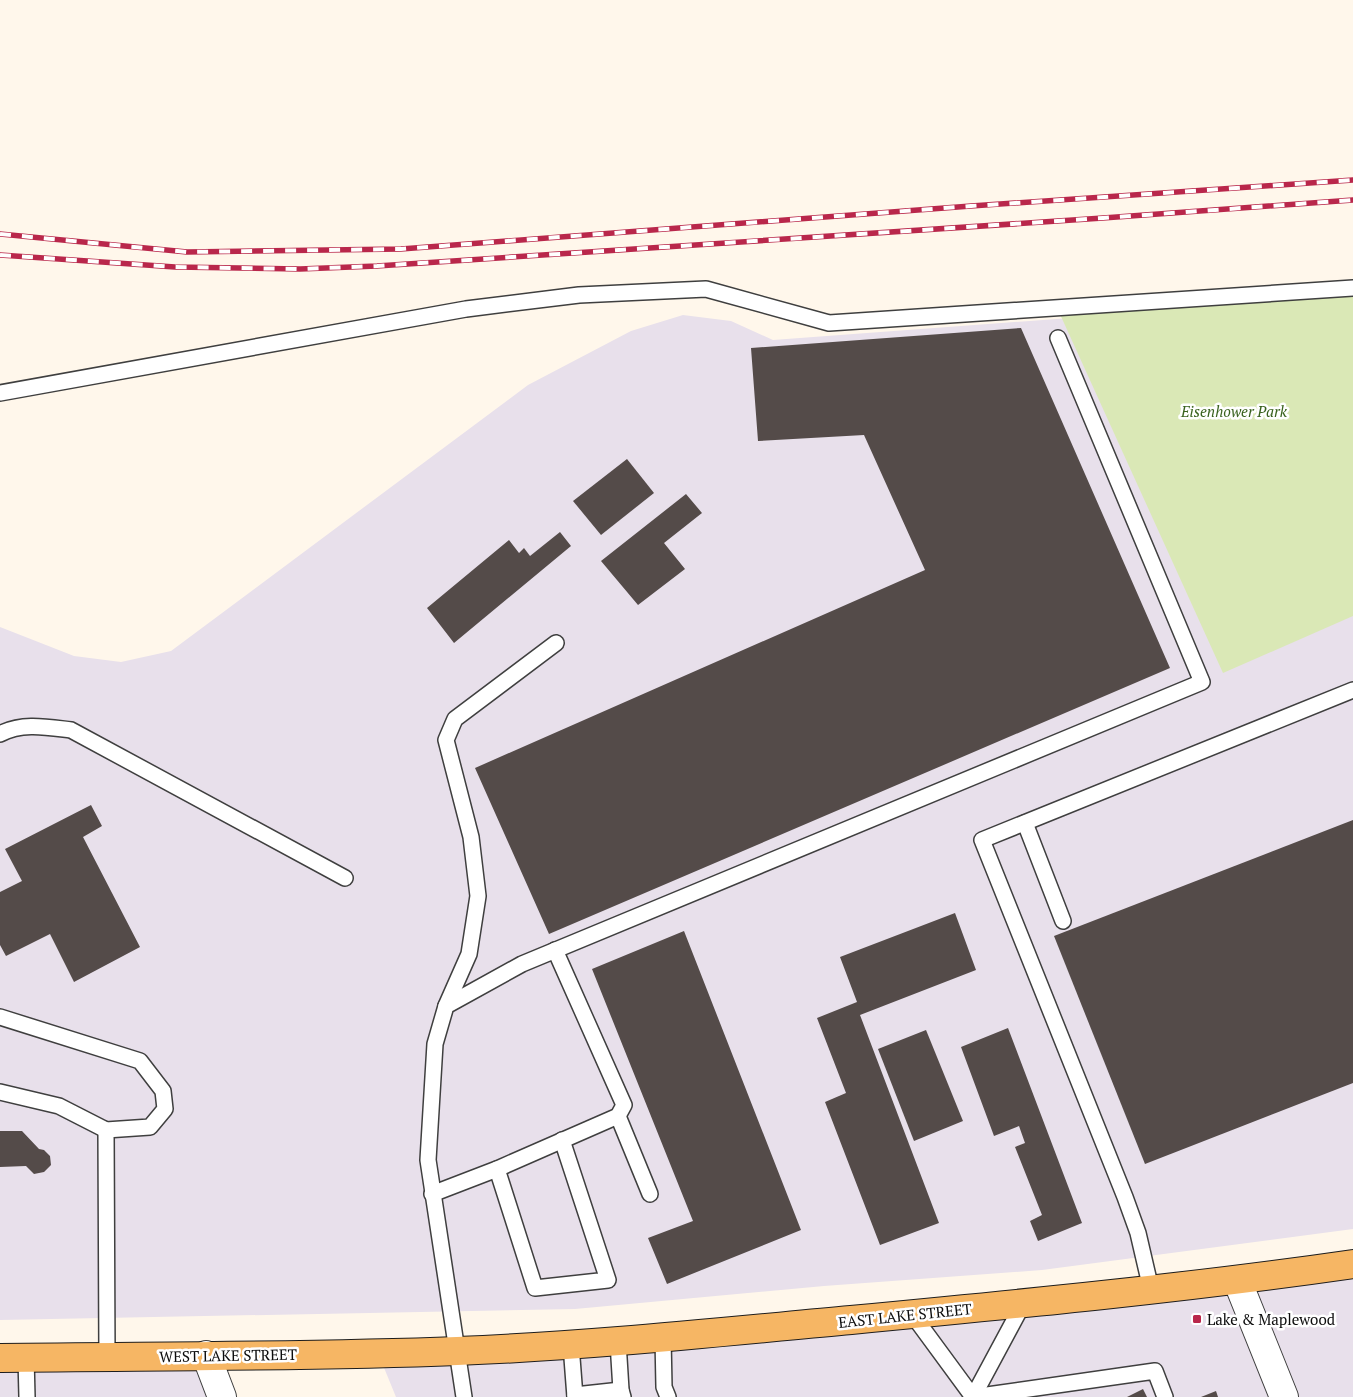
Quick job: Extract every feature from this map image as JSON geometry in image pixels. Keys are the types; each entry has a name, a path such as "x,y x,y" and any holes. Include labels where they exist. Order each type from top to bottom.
{"main road":[{"name":"EAST LAKE STREET","path":"456,1351 618,1342 912,1314 1237,1280 1353,1264"},
{"name":"WEST LAKE STREET","path":"13,1357 456,1351"}],"street":[{"path":"1237,1280 1284,1397"},
{"path":"206,1355 222,1397"}],"lane":[{"path":"0,393 466,308 579,295 706,289 829,323 1353,288"},
{"path":"446,1006 522,964 1202,682 1058,338"},
{"path":"464,1397 428,1160 435,1044 446,1006 468,954 478,896 471,837 446,740 455,719 556,643"},
{"path":"1151,1289 1138,1233 1128,1206 982,840 1353,690"},
{"path":"0,734 6,730 37,725 71,730 345,878"},
{"path":"1025,823 1063,921"},
{"path":"432,1194 497,1169 618,1116 624,1105 555,950"},
{"path":"0,1017 140,1061 163,1091 165,1109 150,1127 106,1130 59,1106 0,1092"},
{"path":"618,1116 650,1194"},
{"path":"106,1130 107,1356"},
{"path":"497,1169 535,1288 608,1280 562,1140"},
{"path":"973,1397 1024,1302"},
{"path":"912,1314 973,1397"},
{"path":"663,1338 664,1387 668,1397"},
{"path":"571,1345 575,1396 622,1393 618,1342"},
{"path":"13,1357 28,1397"},
{"path":"973,1397 1155,1371 1165,1397"}],"shaded area":[{"path":"1353,297 1353,1229 1042,1270 824,1286 575,1309 0,1320 0,627 74,656 121,662 171,651 528,385 631,331 683,315 731,321 773,340"},
{"path":"1353,1264 1353,1397 396,1397 378,1353"},
{"path":"206,1355 222,1397 0,1397 0,1358"}],"green space":[{"name":"Eisenhower Park","path":"1353,283 1353,616 1223,673 1054,301"}],"building":[{"path":"1021,328 1170,668 549,934 475,768 925,570 864,435 758,441 751,348"},
{"path":"627,459 654,493 601,535 573,501"},
{"path":"686,494 702,513 664,543 685,569 638,605 601,561"},
{"path":"560,532 571,546 454,643 427,608 509,540 519,553 524,548 530,556"},
{"path":"91,805 102,826 83,837 140,947 74,982 50,934 6,956 0,945 0,892 22,881 5,849"},
{"path":"1353,820 1353,1083 1145,1164 1054,936"},
{"path":"955,913 976,970 860,1015 939,1223 880,1245 825,1102 846,1093 817,1018 857,1002 840,957"},
{"path":"684,931 801,1230 667,1284 648,1238 693,1221 592,969"},
{"path":"1008,1028 1082,1223 1038,1241 1030,1221 1042,1215 1015,1147 1025,1143 1019,1126 994,1136 961,1047"},
{"path":"926,1030 963,1121 914,1141 878,1049"},
{"path":"0,1131 22,1131 39,1149 44,1150 50,1156 51,1165 44,1172 34,1174 26,1166 0,1167"},
{"path":"1143,1389 1147,1397 1127,1397"},
{"path":"1216,1391 1218,1397 1201,1397"}],"railway":[{"path":"0,234 187,252 401,249 971,206 1353,180"},
{"path":"0,255 175,267 300,269 377,266 1353,200"}],"place":[{"name":"Lake & Maplewood","path":"1197,1319"}]}
